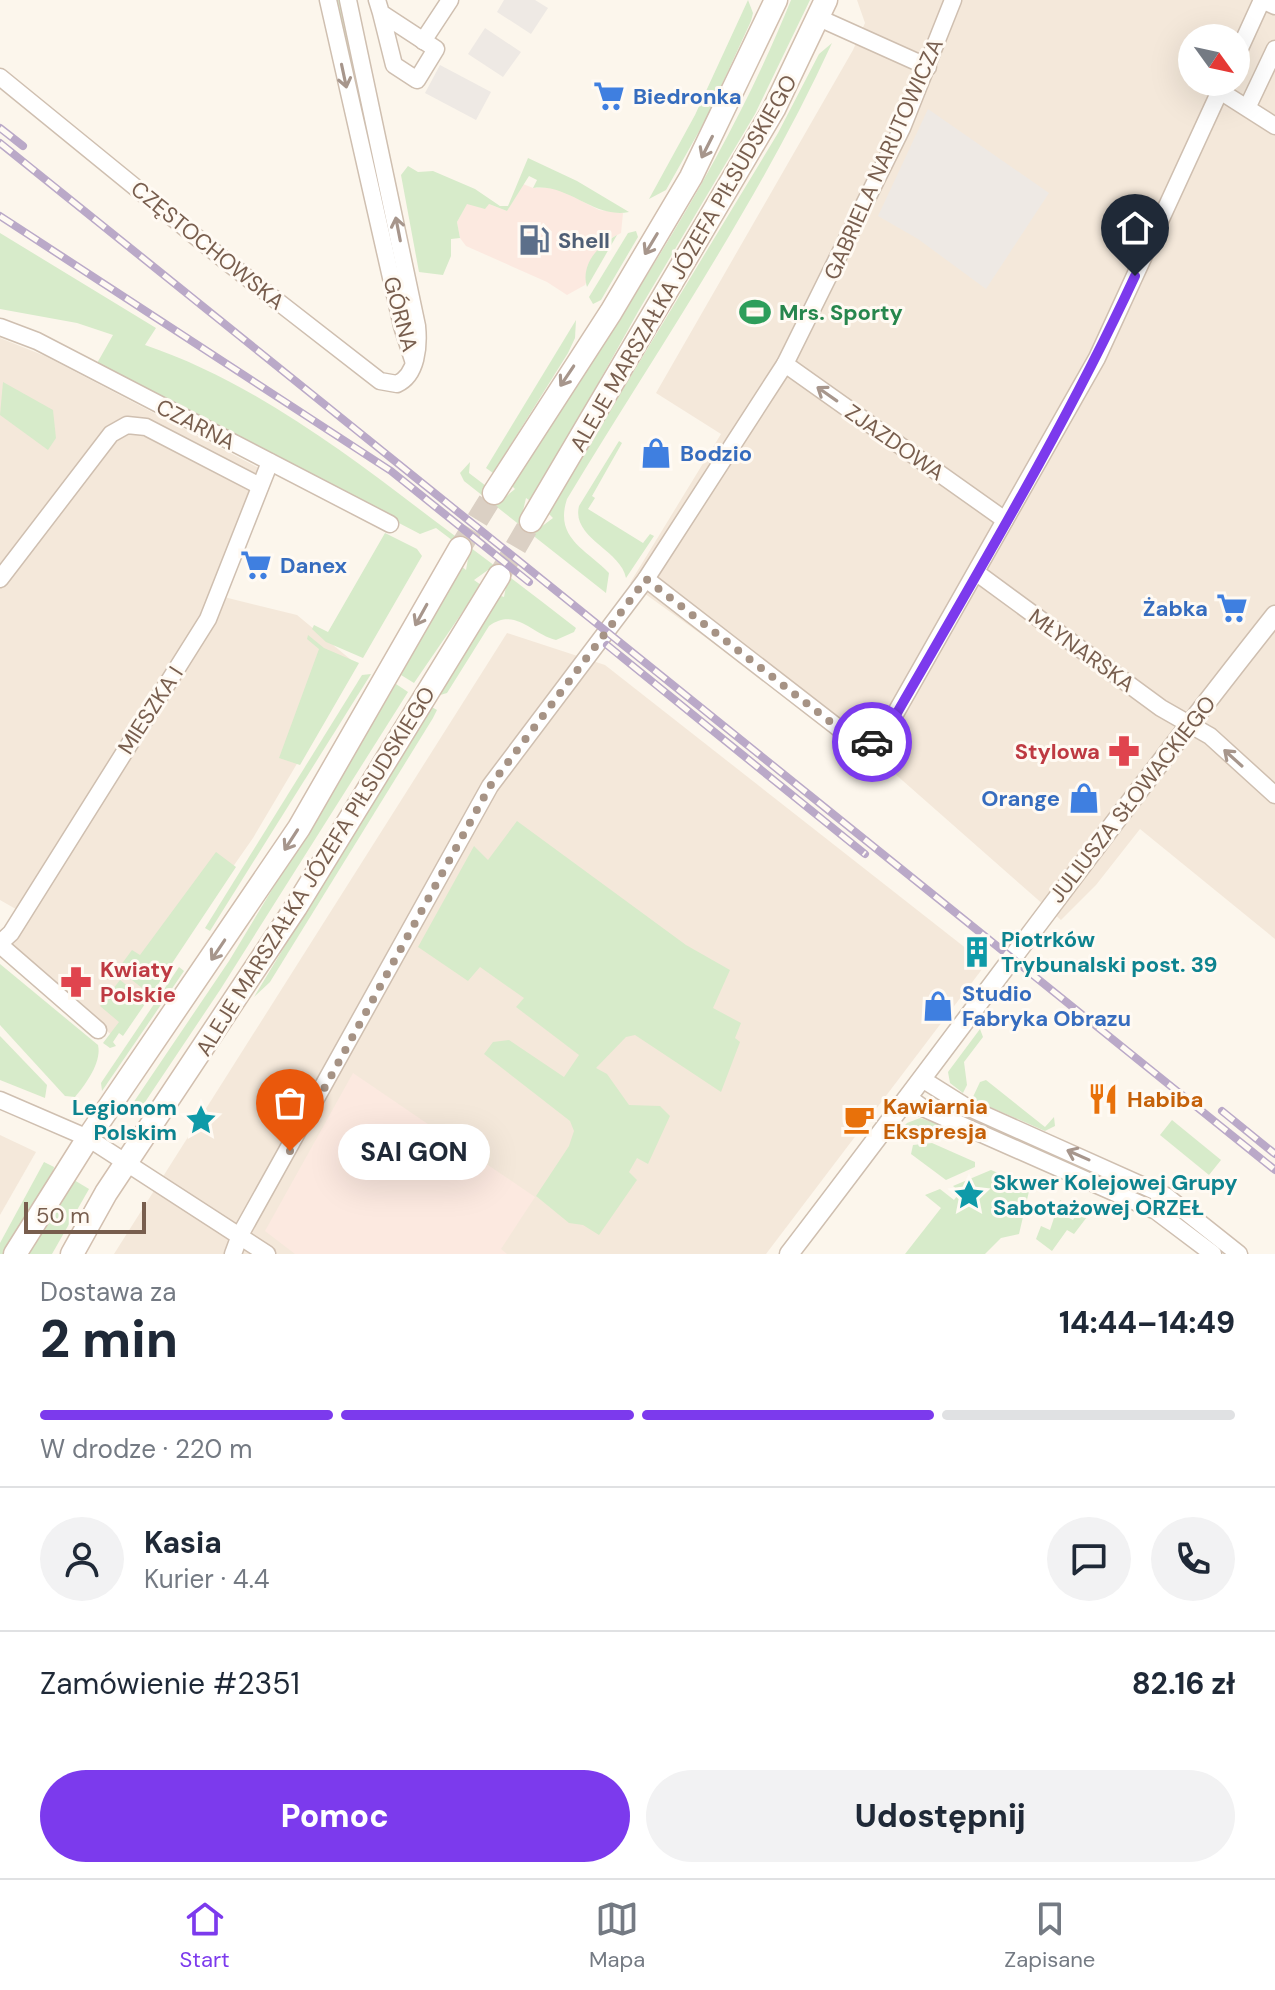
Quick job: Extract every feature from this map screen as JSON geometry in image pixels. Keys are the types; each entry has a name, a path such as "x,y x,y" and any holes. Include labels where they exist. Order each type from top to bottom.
{"main road":[{"name":"ALEJE MARSZAŁKA JÓZEFA PIŁSUDSKIEGO","path":"494,493 611,312 691,177 776,0"},
{"name":"ALEJE MARSZAŁKA JÓZEFA PIŁSUDSKIEGO","path":"531,521 767,121 823,9"},
{"name":"ALEJE MARSZAŁKA JÓZEFA PIŁSUDSKIEGO","path":"15,1254 88,1138 307,817 460,548"},
{"name":"ALEJE MARSZAŁKA JÓZEFA PIŁSUDSKIEGO","path":"72,1254 127,1163 296,907 499,576"}],"street":[{"name":"GÓRNA","path":"328,0 402,326 414,361"},
{"name":"GÓRNA","path":"348,0 417,326 414,361"},
{"path":"423,41 450,0"},
{"name":"GABRIELA NARUTOWICZA","path":"233,1254 240,1235 490,786 646,579 785,364 825,288 928,67 953,0"},
{"path":"1250,26 1262,0 1275,6"},
{"path":"379,6 436,49 417,80 394,65 379,6"},
{"path":"823,9 928,67"},
{"path":"1248,106 1275,49"},
{"name":"CZĘSTOCHOWSKA","path":"0,77 227,262 380,381 391,385 402,382 414,361"},
{"path":"646,579 850,737 863,743 877,741 886,732 1097,358 1217,96"},
{"path":"1235,96 1275,126"},
{"name":"CZARNA","path":"0,327 37,341 390,524"},
{"name":"ZJAZDOWA","path":"785,364 1005,520"},
{"path":"0,579 111,434 127,425 146,427 260,486"},
{"name":"MIESZKA I","path":"0,944 11,933 208,619 270,462"},
{"name":"MŁYNARSKA","path":"977,573 1161,708 1210,736 1275,795"},
{"name":"JULIUSZA SŁOWACKIEGO","path":"789,1254 1189,724 1275,615"},
{"path":"0,944 98,1030"},
{"path":"922,1079 965,1106 1166,1196 1239,1254"},
{"path":"908,1097 923,1108 1156,1211 1213,1254"},
{"path":"0,1100 88,1138 267,1254"},
{"path":"1113,1190 1121,1174"}],"shaded area":[{"path":"504,0 535,0 548,8 531,34 497,12"},
{"path":"857,0 1275,0 1275,939 1140,829 1096,885 1061,920 894,773 630,583 721,434 656,393 853,50 865,23"},
{"path":"485,28 521,52 503,77 468,54"},
{"path":"440,65 491,92 476,120 425,93"},
{"path":"928,109 1049,193 986,289 918,239 878,216"},
{"name":"Shell","path":"523,184 533,188 555,187 599,210 623,213 621,233 604,242 585,285 567,295 547,282 466,246 460,238 457,222 467,203 489,204 507,211"},
{"path":"0,338 45,356 274,476 224,597 297,615 356,664 253,838 114,1037 6,947 21,912 0,900"},
{"path":"507,633 605,665 986,964 766,1254 114,1254"},
{"path":"353,1073 535,1197 501,1249 507,1254 295,1254 265,1231"},
{"path":"0,1135 36,1152 0,1215"}],"green space":[{"path":"333,0 343,0 409,320"},
{"path":"748,0 753,13 751,21 706,119 666,190 649,199 695,115"},
{"path":"791,0 810,0 755,114 639,310 532,502 526,498 522,515 541,527 553,518 548,513 778,133 819,54 832,43 740,218 567,499 565,524 574,542 609,573 606,593 464,481 460,473 470,462 469,473 503,499 515,489 510,484 626,308 699,188 763,64"},
{"path":"528,158 577,181 629,212 604,210 558,191 533,188 537,180 529,176 507,211 489,204 485,209 467,204 457,222 460,238 451,239 451,256 443,275 419,272 401,175 408,166 418,172 433,171 475,189 500,206 508,206"},
{"path":"636,231 638,237 601,300 593,304 589,297 628,233"},
{"path":"0,233 156,328 145,345 222,378 330,443 540,600 576,628 574,632 556,640 515,620 499,621 489,626 447,693 437,696 498,595 504,597 507,581 488,570 474,580 481,585 414,683 401,675 461,566 466,570 469,553 436,528 420,534 96,365 113,335 77,323 0,309"},
{"path":"617,235 587,287 586,271 593,256"},
{"path":"576,320 575,338 568,353 493,473 486,468"},
{"path":"3,382 53,410 56,438 48,450 0,415"},
{"path":"619,441 622,443 588,509 643,543 650,534 654,536 626,578 615,559 582,527 579,517 579,506"},
{"path":"385,533 417,549 422,556 363,658 326,642 312,629 314,625 328,632"},
{"path":"308,635 324,648 359,663 300,765 279,758 319,649 307,639"},
{"path":"371,674 210,931 205,928 362,675"},
{"path":"396,684 408,692 220,990 135,1117 127,1112 229,961"},
{"path":"430,706 437,710 433,718 270,982 254,997"},
{"path":"517,821 686,945 730,970 713,1008 741,1023 735,1038 740,1042 721,1092 635,1035 626,1037 596,1068 607,1074 629,1105 660,1106 670,1116 648,1164 637,1158 629,1172 637,1180 599,1235 583,1225 569,1223 536,1196 569,1146 574,1131 570,1121 484,1054 493,1042 509,1040 564,1077 579,1055 516,1007 524,998 480,967 468,981 418,947 474,846 488,860"},
{"path":"216,852 236,867 151,995 118,969 132,950 140,955"},
{"path":"0,964 98,1045 95,1065 75,1097 65,1096 0,1025"},
{"path":"179,967 184,971 102,1091 101,1083"},
{"path":"120,980 147,1001 123,1036 119,1033 113,1042 116,1046 110,1048 103,1043 119,1022 100,1006"},
{"path":"980,1029 983,1037 964,1062 967,1085 963,1093 950,1083 948,1072"},
{"path":"0,1036 47,1085 45,1098 0,1080"},
{"path":"986,1080 1045,1127 1054,1117 1055,1126 1045,1131 972,1099 980,1082"},
{"path":"920,1118 948,1127 946,1131 937,1127 893,1138 907,1123"},
{"path":"1172,1120 1221,1160 1209,1175 1160,1135"},
{"path":"932,1143 975,1162 975,1167 946,1180 911,1154 913,1145"},
{"path":"44,1162 54,1167 53,1172 4,1254 0,1254 0,1243"},
{"path":"991,1170 1030,1187 1019,1234 1001,1238 985,1254 905,1254 941,1208 925,1195 940,1189 954,1200 960,1192 953,1186"},
{"path":"74,1180 89,1189 52,1254 27,1254"},
{"path":"1060,1200 1069,1205 1065,1216 1073,1220 1080,1209 1090,1213 1074,1234 1067,1230 1052,1251 1036,1239 1041,1226 1050,1230"}],"tunnel":[{"path":"460,548 494,493"},
{"path":"499,576 531,521"}],"railway":[{"path":"0,128 23,146"},
{"path":"0,143 1275,1170"},
{"path":"0,216 391,471 529,582"},
{"path":"607,645 865,854"},
{"path":"1222,1111 1275,1154"}],"way so far":[{"path":"290,1151 490,786 646,579 850,737 863,743 872,742"}],"place":[{"name":"Biedronka","path":"609,96"},
{"name":"Shell","path":"534,240"},
{"name":"Mrs. Sporty","path":"755,312"},
{"name":"Bodzio","path":"656,453"},
{"name":"Danex","path":"256,565"},
{"name":"Żabka","path":"1232,608"},
{"name":"Stylowa","path":"1124,751"},
{"name":"Orange","path":"1084,798"},
{"name":"Piotrków Trybunalski post. 39","path":"977,952"},
{"name":"Kwiaty Polskie","path":"76,982"},
{"name":"Studio Fabryka Obrazu","path":"938,1006"},
{"name":"Habiba","path":"1103,1099"},
{"name":"Kawiarnia Ekspresja","path":"859,1119"},
{"name":"Legionom Polskim","path":"201,1120"},
{"name":"SAI GON","path":"290,1151"},
{"name":"Skwer Kolejowej Grupy Sabotażowej ORZEŁ","path":"969,1195"}],"route":[{"path":"872,742 886,732 977,573 1097,358 1135,276"}]}
